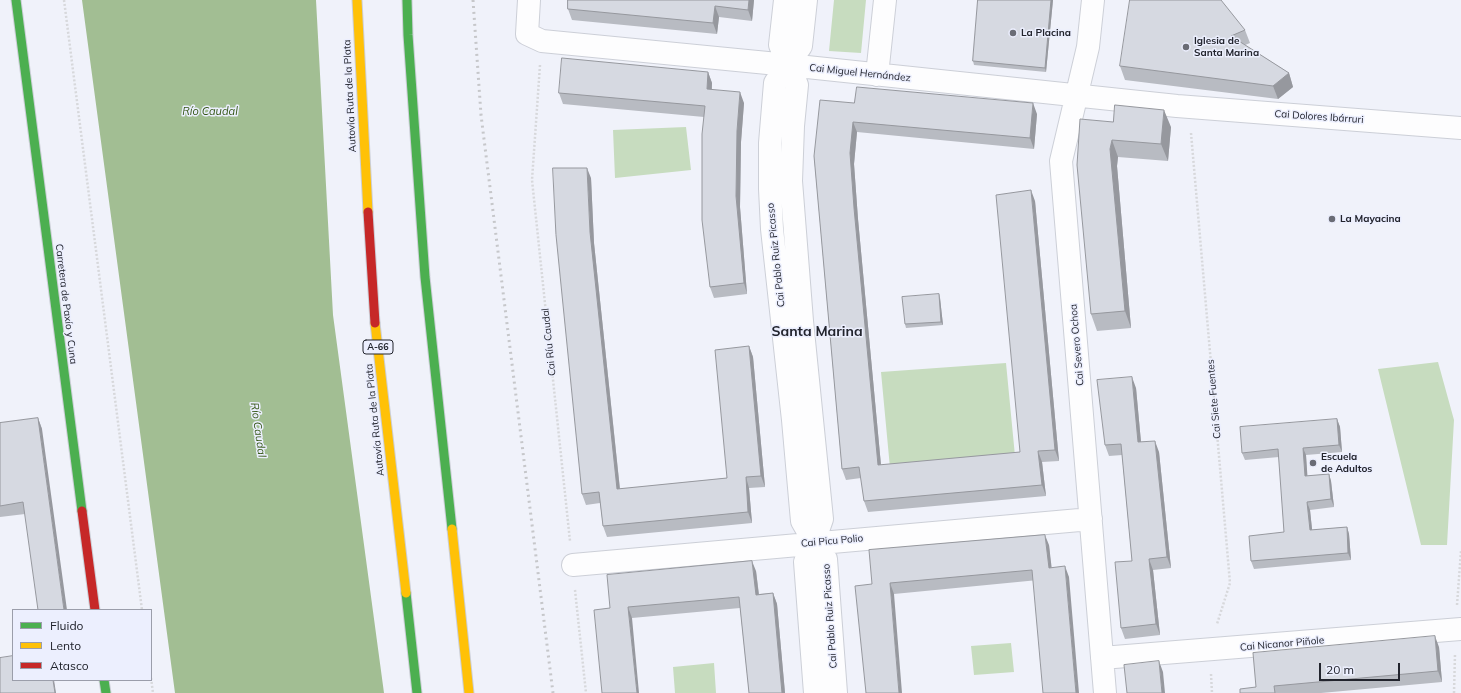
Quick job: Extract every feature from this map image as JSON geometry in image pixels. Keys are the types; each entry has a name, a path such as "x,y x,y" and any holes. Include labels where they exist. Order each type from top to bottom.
{"main road":[{"name":"Carretera de Paxío y Cuna","path":"16,0 95,609"},
{"name":"Autovía Ruta de la Plata","path":"357,0 358,47 373,305 417,693"},
{"path":"407,0 425,278 469,693"},
{"path":"104,681 106,693"}],"street":[{"path":"529,0 527,34 542,40"},
{"path":"785,0 780,44 788,65"},
{"name":"Cai Pablo Ruiz Picasso","path":"806,0 801,46 775,83 770,143 772,229 793,412 802,521 826,559 836,693"},
{"path":"877,75 885,0"},
{"name":"Cai Severo Ochoa","path":"1092,0 1088,47 1061,161 1105,693"},
{"name":"Cai Miguel Hernández","path":"542,40 1177,106"},
{"name":"Cai Dolores Ibárruri","path":"1177,106 1461,128"},
{"name":"Cai Picu Polio","path":"573,565 1091,518"},
{"name":"Cai Pablo Ruiz Picasso","path":"814,542 805,562 815,693"},
{"name":"Cai Nicanor Piñole","path":"1102,658 1461,629"}],"path":[{"path":"64,0 142,609"},
{"name":"Cai Ríu Caudal","path":"542,40 532,180 586,693"},
{"name":"Cai Siete Fuentes","path":"1177,106 1191,128 1230,583 1209,649 1212,693"},
{"path":"151,681 153,693"}],"shaded area":[{"path":"834,0 866,0 861,53 829,51"},
{"path":"686,127 691,170 615,178 613,130"},
{"path":"1438,362 1454,420 1447,545 1421,545 1378,369"},
{"path":"1006,363 1015,456 890,468 881,372"},
{"path":"1011,643 1014,672 974,675 971,646"},
{"path":"714,663 716,693 675,693 673,667"}],"water":[{"name":"Río Caudal","path":"82,0 316,0 333,315 384,693 175,693"}],"building":[{"path":"568,0 749,0 748,10 715,6 713,23 568,9"},
{"name":"La Placina","path":"978,0 1051,0 1045,68 973,61"},
{"name":"Iglesia de Santa Marina","path":"1130,0 1221,0 1245,30 1231,36 1289,73 1273,86 1120,66"},
{"path":"562,58 708,72 707,89 740,92 737,131 736,196 744,283 710,287 702,220 702,134 705,106 559,93"},
{"path":"857,87 1033,103 1030,138 853,122 850,153 878,465 1020,452 996,195 1031,190 1055,450 1038,451 1042,485 864,501 859,467 842,469 814,156 820,100 854,103"},
{"path":"1115,105 1164,110 1161,144 1112,140 1110,149 1125,311 1091,314 1077,165 1080,119 1113,122"},
{"path":"553,168 587,168 590,232 617,489 727,478 715,350 749,346 761,476 746,477 748,512 603,526 599,492 582,494 556,235"},
{"path":"939,294 941,322 905,324 902,297"},
{"path":"1132,377 1138,442 1155,441 1167,557 1149,559 1156,624 1121,628 1115,562 1132,561 1121,444 1105,445 1097,380"},
{"path":"38,418 64,609 38,609 23,502 0,506 0,423"},
{"path":"1337,419 1339,445 1303,448 1305,476 1329,474 1331,499 1307,502 1310,530 1347,527 1348,553 1251,561 1249,536 1284,532 1278,449 1242,453 1240,427"},
{"path":"1045,535 1049,568 1065,566 1076,693 1043,693 1032,570 890,583 899,693 866,693 855,586 872,584 869,550"},
{"path":"752,561 756,595 773,593 782,693 749,693 739,597 628,607 637,693 602,693 594,610 610,608 607,575"},
{"path":"1435,636 1438,671 1274,686 1275,693 1240,693 1240,689 1256,687 1253,653"},
{"path":"12,656 12,681 53,681 55,693 0,693 0,658"},
{"path":"1159,661 1162,693 1127,693 1124,665"}],"railway":[{"path":"473,0 481,115 553,693"}],"traffic: fast":[{"path":"16,0 82,511"},
{"path":"407,0 408,35 425,277 452,529"},
{"path":"406,593 417,693"},
{"path":"104,681 106,693"}],"traffic: slow":[{"path":"357,0 368,212"},
{"path":"375,323 406,593"},
{"path":"452,529 469,693"}],"traffic: jam":[{"path":"368,212 375,323"},
{"path":"82,511 95,609"}],"place":[{"name":"La Placina","path":"1013,33"},
{"name":"Iglesia de Santa Marina","path":"1186,47"},
{"name":"La Mayacina","path":"1332,219"},
{"name":"Escuela de Adultos","path":"1313,463"}],"district":[{"name":"Santa Marina","path":"817,332"}]}
